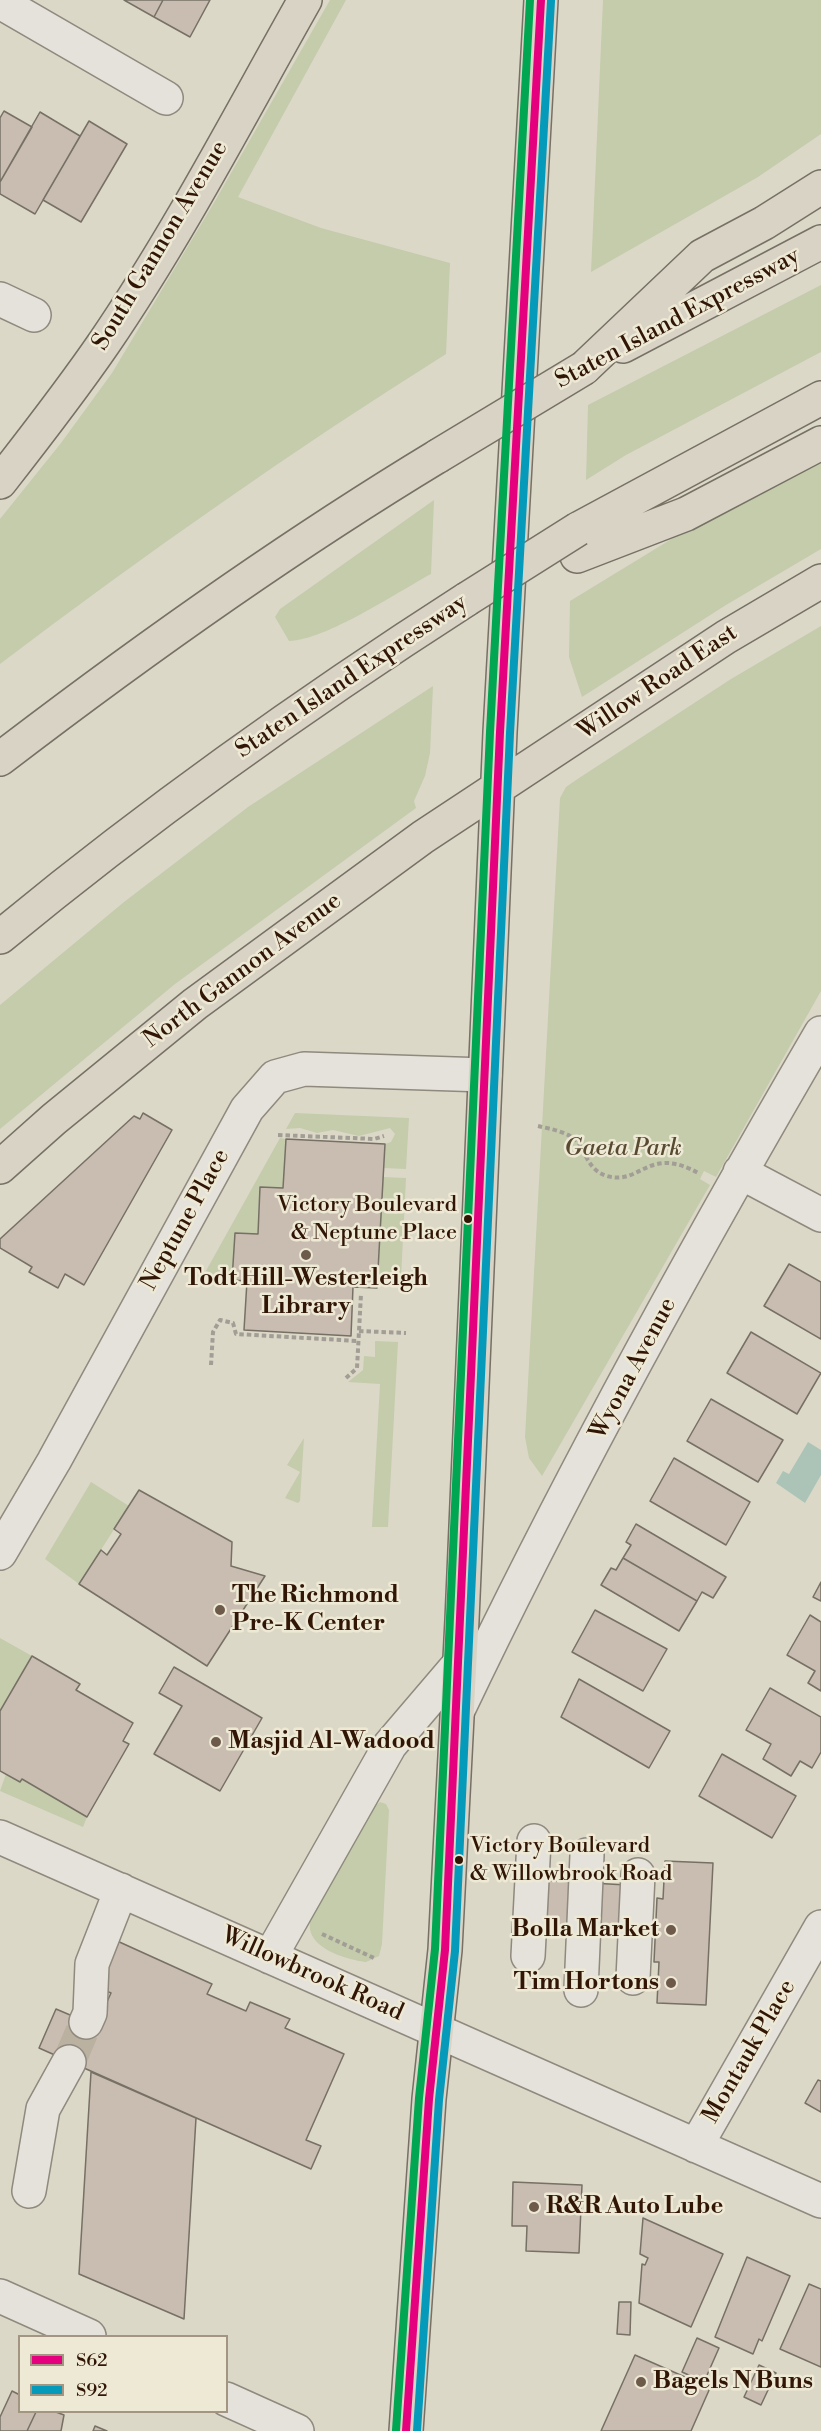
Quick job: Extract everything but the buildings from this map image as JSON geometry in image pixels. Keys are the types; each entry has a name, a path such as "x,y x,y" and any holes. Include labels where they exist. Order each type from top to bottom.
{"main road":[{"name":"South Gannon Avenue","path":"0,482 47,423 142,283 305,0"},
{"path":"406,2431 417,2250 445,1950 458,1710 498,790 541,0"},
{"path":"584,368 702,256 764,223 821,187"},
{"name":"Staten Island Expressway","path":"0,759 180,625 348,511 584,368 821,242"},
{"name":"Staten Island Expressway","path":"0,937 128,833 206,775 429,623 467,599 577,543 821,398"},
{"path":"577,543 686,514 821,443"},
{"name":"Willow Road East","path":"498,790 726,637 821,581"},
{"name":"North Gannon Avenue","path":"0,1167 126,1059 276,943 423,837 498,790"}],"street":[{"path":"0,2 165,98"},
{"path":"0,299 34,315"},
{"name":"Wyona Avenue","path":"458,1710 516,1588 740,1172 821,1033"},
{"name":"Neptune Place","path":"0,1552 54,1461 247,1109 275,1077 304,1069 485,1076"},
{"path":"740,1172 821,1215"},
{"path":"270,1957 390,1745 460,1663"},
{"name":"Willowbrook Road","path":"0,1837 821,2201"},
{"path":"528,1956 534,1841"},
{"path":"581,1990 587,1855"},
{"path":"633,1978 638,1875"},
{"path":"86,2022 90,2013 92,1964 121,1890"},
{"name":"Montauk Place","path":"696,2146 821,1927"},
{"path":"29,2191 43,2109 69,2061"},
{"path":"0,2296 85,2335"},
{"path":"228,2400 297,2431"}],"path":[{"path":"538,1126 555,1130 575,1140 588,1162 607,1176 624,1176 652,1164 671,1161 703,1175"},
{"path":"278,1135 374,1139 384,1136"},
{"path":"346,1378 357,1368 361,1294"},
{"path":"211,1365 213,1332 220,1320 233,1323 236,1334 358,1341"},
{"path":"359,1331 406,1333"},
{"path":"319,1932 374,1958"}],"green space":[{"path":"330,0 346,0 238,197 321,228 450,263 446,354 220,504 0,664 0,519 61,443 112,373 215,201"},
{"path":"603,0 821,0 821,134 758,177 591,272"},
{"path":"821,285 821,352 626,455 586,480 588,405"},
{"path":"821,462 821,549 726,605 582,697 569,657 570,601 683,532"},
{"path":"434,500 431,574 322,633 289,641 275,617 280,609"},
{"name":"Gaeta Park","path":"821,626 821,991 716,1177 704,1171 700,1179 710,1185 542,1476 529,1458 525,1437 560,798 566,787 576,780 731,679"},
{"path":"433,686 430,753 425,776 414,801 416,808 175,984 0,1129 0,1005 124,902 248,807"},
{"path":"295,1113 409,1118 406,1169 384,1168 385,1144 391,1142 395,1134 390,1128 359,1136 333,1130 317,1133 300,1128 286,1129"},
{"path":"280,1138 286,1139 283,1188 260,1188 258,1234 232,1280 202,1278"},
{"path":"383,1177 406,1178 401,1278 378,1276"},
{"path":"375,1341 398,1342 388,1527 372,1527 380,1384 348,1382 363,1370 364,1356 375,1357"},
{"path":"304,1438 300,1501 298,1503 285,1498 300,1472 287,1465"},
{"path":"91,1482 129,1506 79,1584 45,1559"},
{"path":"0,1638 32,1656 0,1711"},
{"path":"6,1774 20,1782 22,1779 87,1817 83,1827 0,1791"},
{"path":"380,1802 386,1804 389,1810 382,1944 379,1956 366,1962 346,1958 326,1949 318,1943 310,1928 311,1918 374,1807"}],"shaded area":[{"path":"808,1442 821,1450 821,1475 805,1503 776,1483 783,1471 789,1474"}],"tunnel":[{"path":"69,2062 86,2022"}],"transit line":[{"path":"396,2430 419,2098 435,1949 490,732 530,0"},
{"name":"S62","path":"406,2431 429,2099 445,1950 500,732 541,0"},
{"name":"S92","path":"417,2431 439,2100 455,1951 510,733 551,1"}],"place":[{"name":"Victory Boulevard & Neptune Place","path":"468,1219"},
{"name":"Todt Hill-Westerleigh Library","path":"306,1255"},
{"name":"The Richmond Pre-K Center","path":"220,1610"},
{"name":"Masjid Al-Wadood","path":"216,1742"},
{"name":"Victory Boulevard & Willowbrook Road","path":"459,1860"},
{"name":"Bolla Market","path":"671,1930"},
{"name":"Tim Hortons","path":"671,1983"},
{"name":"R&R Auto Lube","path":"534,2207"},
{"name":"Bagels N Buns","path":"641,2382"}]}
